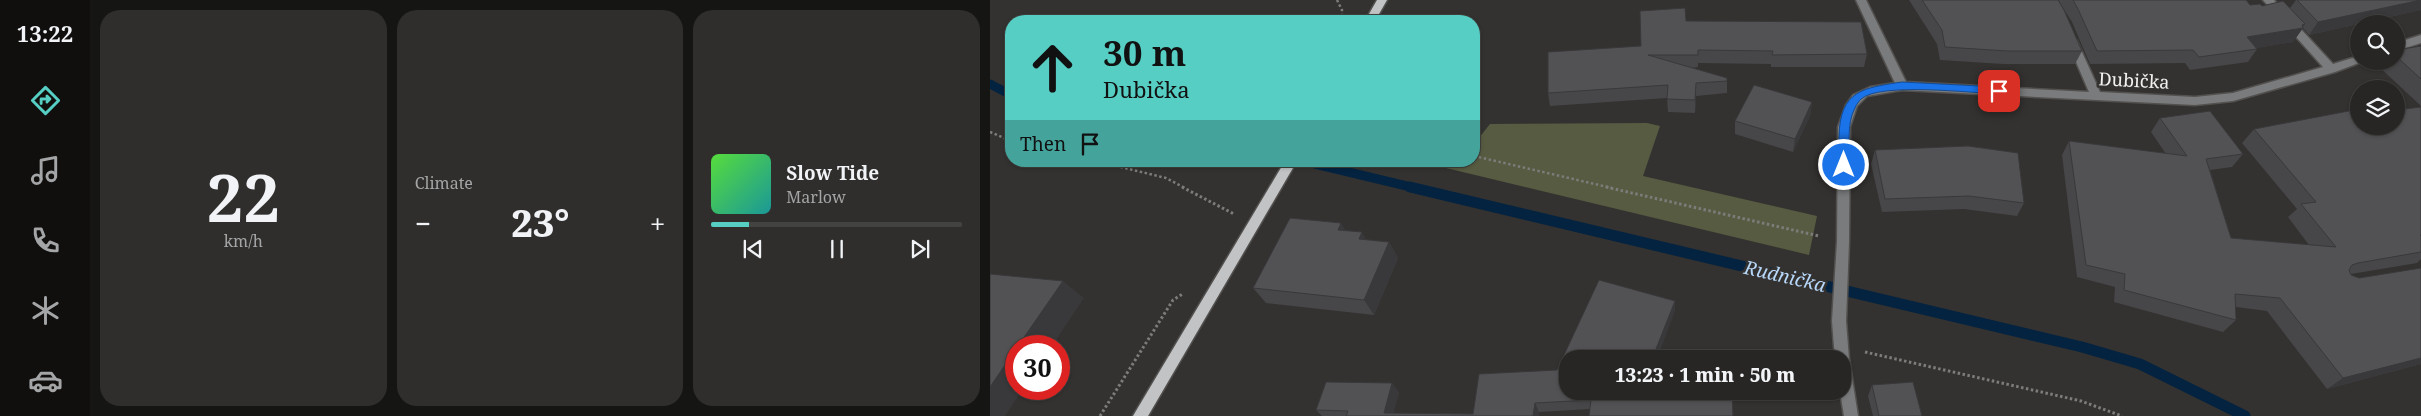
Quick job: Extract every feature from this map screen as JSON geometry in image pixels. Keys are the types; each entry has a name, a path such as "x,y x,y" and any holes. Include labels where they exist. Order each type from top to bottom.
{"main road":[{"path":"1373,15 1382,0"},
{"path":"1140,416 1287,167"}],"street":[{"path":"1861,0 1902,86"},
{"path":"2268,0 2331,69"},
{"path":"2069,32 2096,96"},
{"path":"2405,45 2421,39"},
{"name":"Dubička","path":"1842,350 1839,321 1844,242 1844,127 1848,109 1857,96 1867,91 1902,86 2195,101 2233,97 2350,63"},
{"name":"Dubička","path":"1849,400 1851,416"}],"path":[{"path":"1337,0 1342,10 1342,15"},
{"path":"990,132 1005,138"},
{"path":"1480,157 1844,242"},
{"path":"1121,167 1166,178 1222,206 1251,226"},
{"path":"1851,357 2081,401 2122,416"}],"green space":[{"path":"1647,123 1660,126 1643,176 1817,216 1809,255 1442,167 1480,167 1480,136 1490,124"}],"building":[{"path":"1922,0 2058,0 2082,51 2008,51 1945,47 1942,30"},
{"path":"2073,0 2246,0 2250,5 2260,4 2262,6 2283,1 2305,24 2302,25 2303,28 2247,37 2257,49 2199,57 2193,50 2097,51"},
{"path":"2297,0 2421,0 2350,15 2318,22"},
{"path":"1685,8 1686,21 1861,22 1867,54 1772,55 1773,51 1698,50 1698,55 1648,55 1727,78 1727,81 1696,83 1695,100 1667,99 1668,85 1548,93 1548,52 1641,46 1640,11"},
{"path":"2421,46 2421,79 2405,64 2405,49"},
{"path":"1754,85 1812,102 1795,139 1735,121"},
{"path":"2421,107 2421,252 2358,263 2352,265 2349,270 2351,275 2359,278 2421,268 2421,358 2343,378 2280,298 2235,294 2236,320 2124,290 2125,274 2086,265 2069,141 2187,156 2160,118 2210,111 2243,154 2206,159 2231,238 2336,247 2301,204 2316,202 2254,129 2350,111 2350,135 2405,135 2405,109"},
{"path":"1968,146 2018,153 2024,203 1969,196 1885,199 1875,150"},
{"path":"1290,218 1341,223 1338,230 1362,232 1359,239 1389,242 1364,300 1253,288"},
{"path":"990,274 1063,281 1026,335 1005,335 1005,365 990,387"},
{"path":"1599,280 1675,301 1656,350 1566,350"},
{"path":"1559,366 1559,400 1591,400 1535,403 1533,416 1346,416 1348,411 1316,410 1326,382 1392,383 1384,413 1473,414 1479,374 1557,370"},
{"path":"1913,382 1922,416 1879,416 1872,385"},
{"path":"1591,400 1732,400 1733,416 1589,416"}],"waterway":[{"name":"Rudnička","path":"990,84 1005,92"},
{"name":"Rudnička","path":"1328,167 1415,188"},
{"name":"Rudnička","path":"1410,187 2082,347 2140,364 2245,416"}],"route":[{"path":"1844,165 1844,127 1848,109 1857,96 1867,91 1902,86 1999,91"}]}
